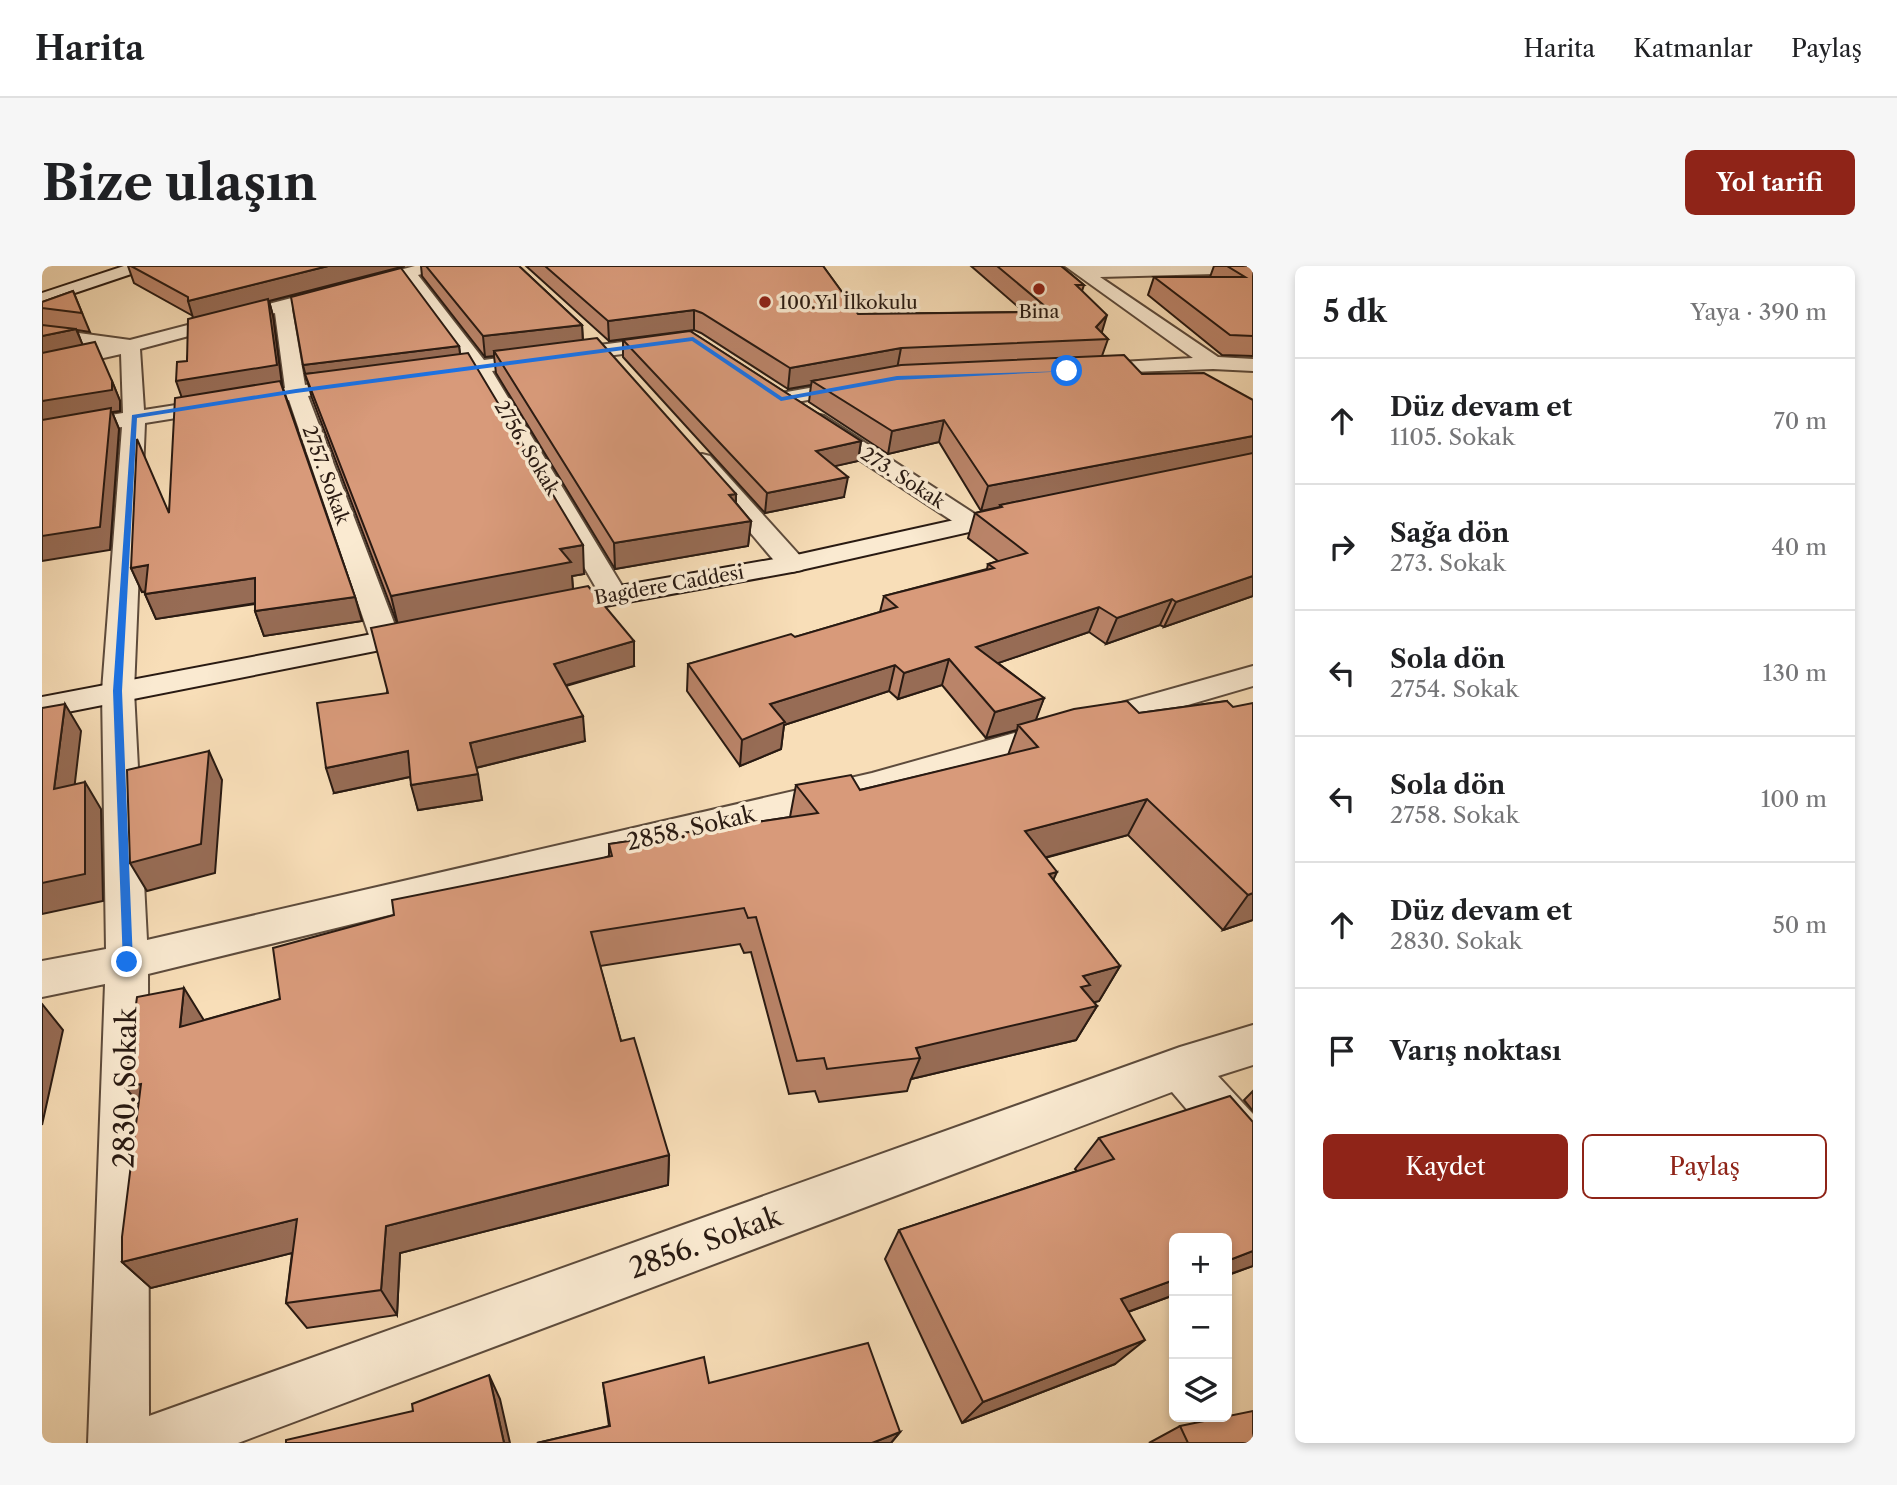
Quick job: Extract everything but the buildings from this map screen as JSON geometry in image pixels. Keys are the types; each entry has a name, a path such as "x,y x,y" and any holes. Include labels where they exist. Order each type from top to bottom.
{"street":[{"path":"42,284 89,266"},
{"path":"42,299 140,266"},
{"path":"42,366 130,346 434,266"},
{"path":"1078,269 1253,268"},
{"path":"1078,269 1213,363"},
{"name":"2756. Sokak","path":"408,273 479,367 613,594"},
{"name":"2757. Sokak","path":"282,304 296,391 386,641"},
{"path":"584,332 622,371"},
{"path":"42,334 130,346"},
{"path":"1178,338 1216,339"},
{"path":"414,375 693,339"},
{"name":"2830. Sokak","path":"119,1443 127,962 118,691 134,416 130,346"},
{"path":"1067,371 1213,363 1253,365"},
{"path":"781,399 884,380"},
{"path":"42,433 134,416 374,381"},
{"name":"273. Sokak","path":"759,384 972,523"},
{"path":"685,442 792,565"},
{"name":"Bagdere Caddesi","path":"520,613 613,594 792,565 1052,507"},
{"path":"42,707 453,627"},
{"name":"2858. Sokak","path":"42,979 127,962 872,785 1253,676"},
{"name":"2856. Sokak","path":"157,1443 1180,1068 1253,1045"},
{"path":"1180,1068 1253,1149"}],"place":[{"name":"Bina","path":"1039,289"},
{"name":"100.Yıl İlkokulu","path":"765,302"}],"route":[{"path":"127,962 118,691 134,416 296,391 693,339 781,399 897,378 1067,371"}]}
